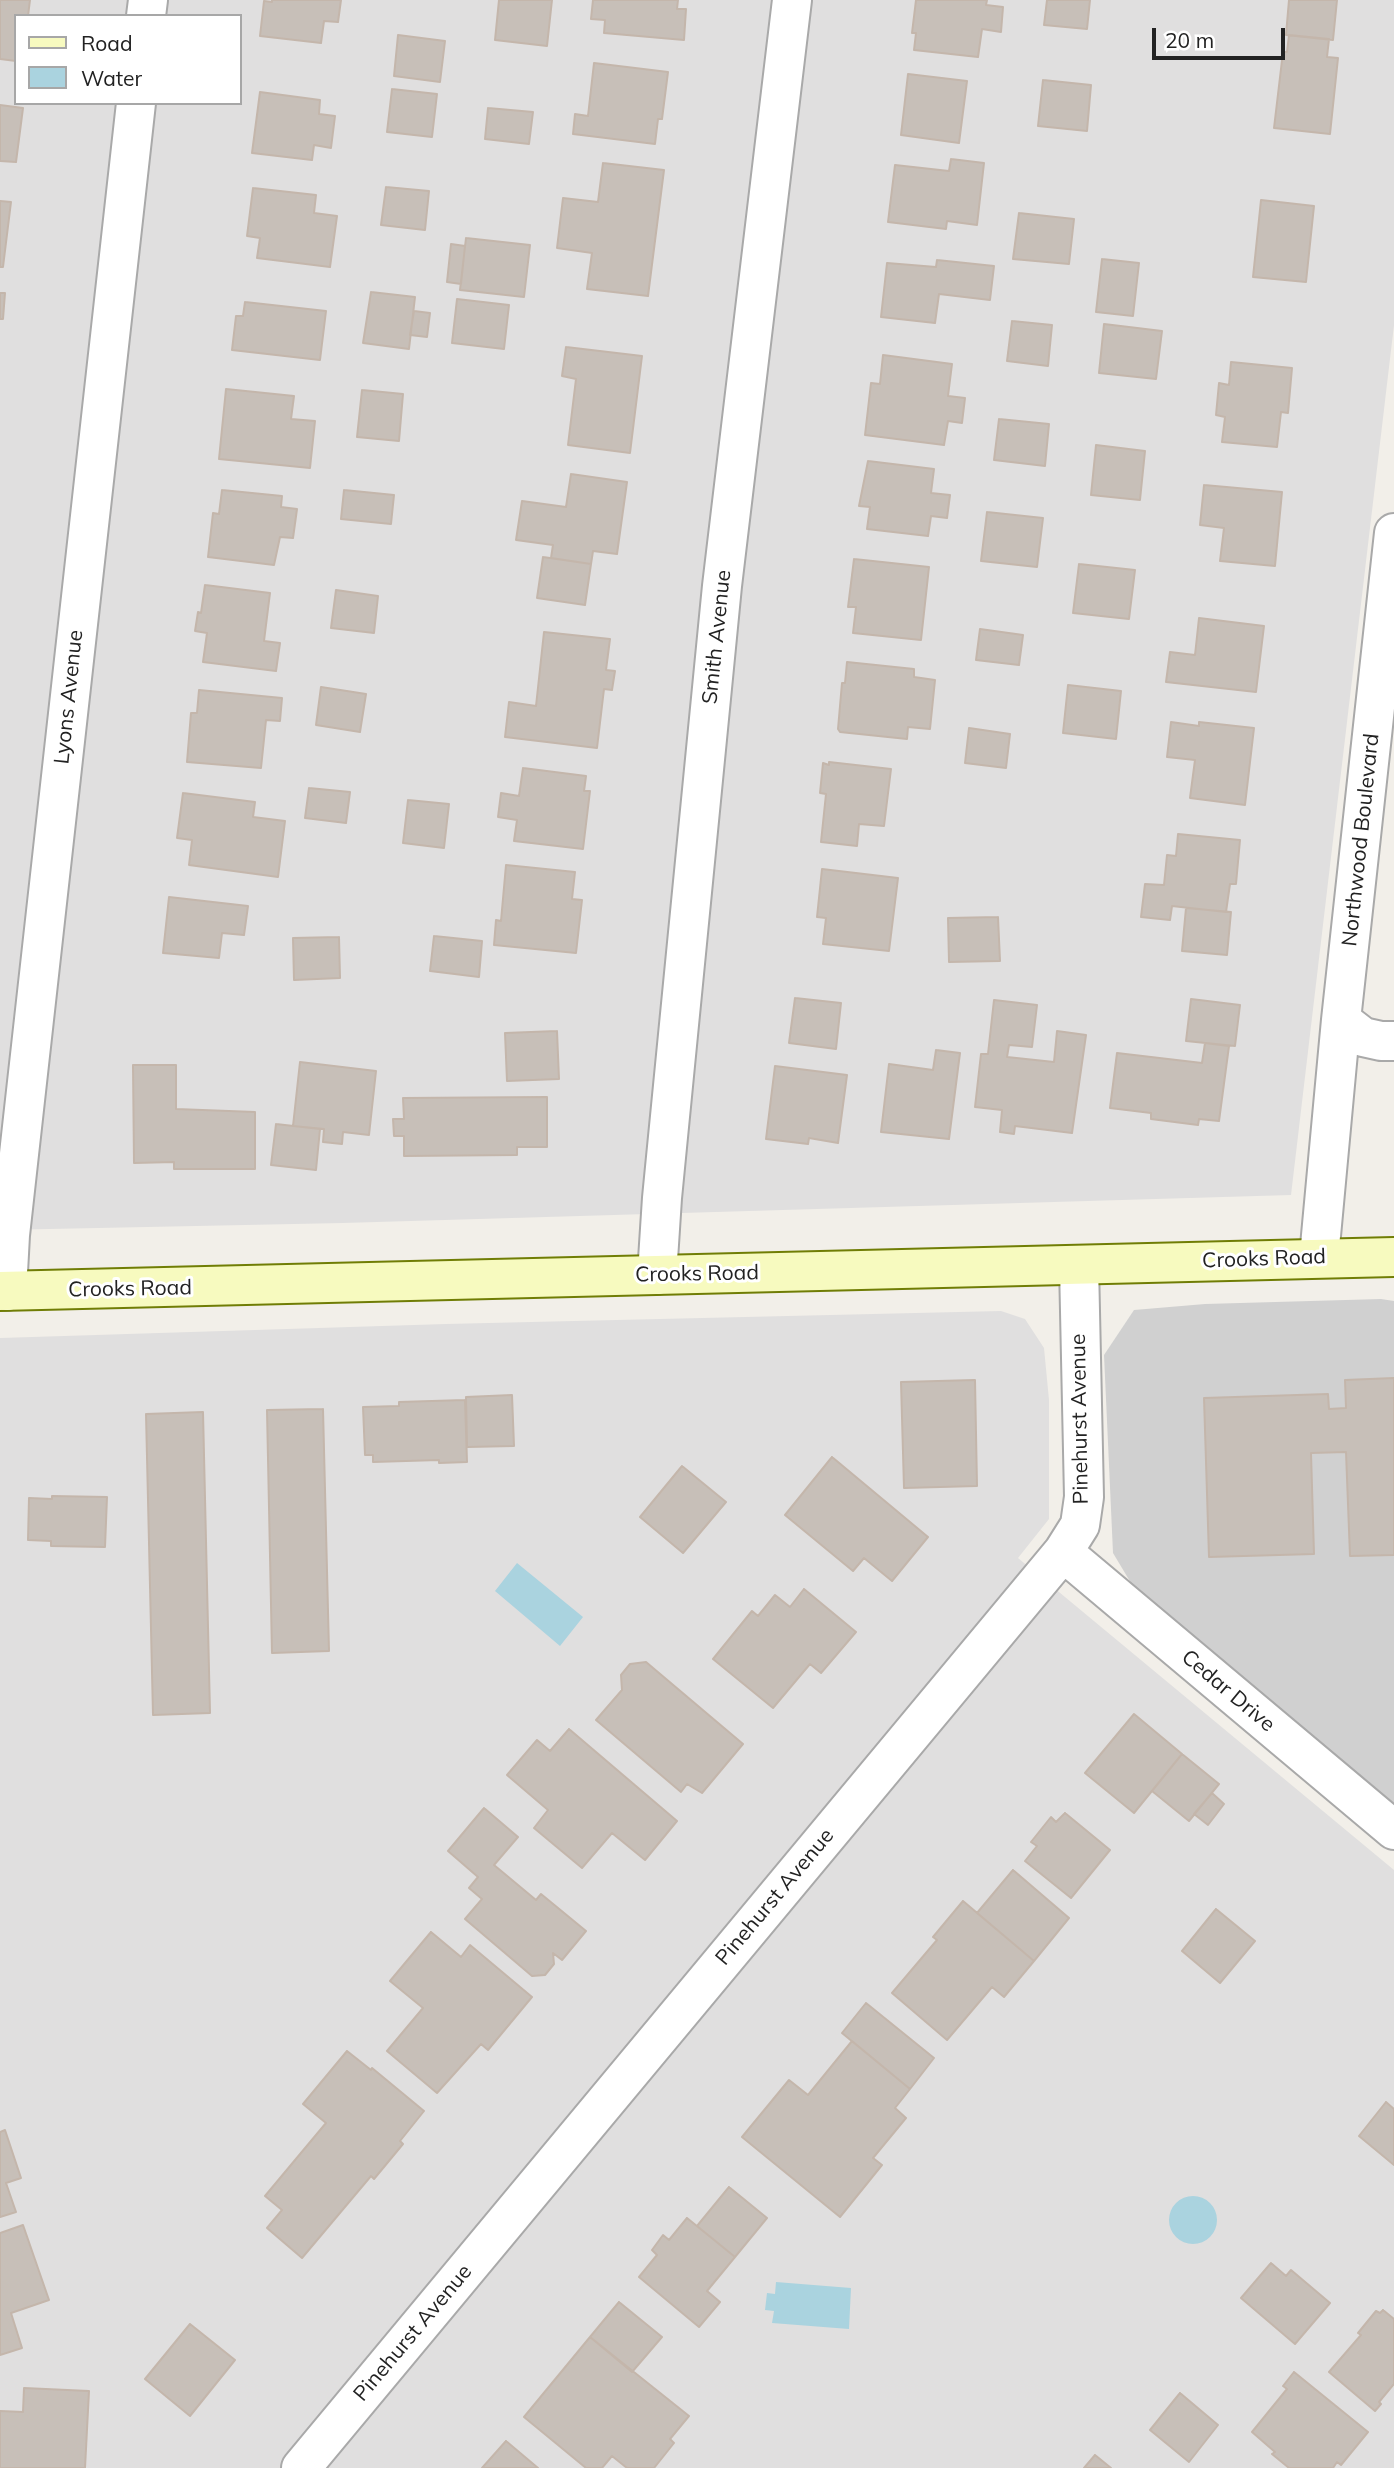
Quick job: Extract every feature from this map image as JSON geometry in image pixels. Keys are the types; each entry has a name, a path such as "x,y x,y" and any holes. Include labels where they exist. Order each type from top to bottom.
{"main road":[{"name":"Crooks Road","path":"3,1291 1394,1257"}],"street":[{"name":"Smith Avenue","path":"657,1275 662,1198 722,586 792,0"},
{"name":"Lyons Avenue","path":"3,1291 136,105"},
{"name":"Northwood Boulevard","path":"1319,1257 1341,1020 1394,533"},
{"path":"1341,1020 1363,1037 1394,1041"},
{"name":"Pinehurst Avenue","path":"301,2468 1063,1552 1080,1525 1084,1497 1079,1265"},
{"name":"Cedar Drive","path":"1063,1552 1394,1830"}],"shaded area":[{"path":"0,0 1394,0 1394,325 1291,1195 343,1223 0,1230"},
{"path":"1381,1299 1394,1301 1394,1803 1134,1588 1113,1553 1104,1355 1134,1310 1205,1304"},
{"path":"1001,1311 1025,1319 1044,1348 1049,1400 1049,1519 1018,1558 1394,1870 1394,2468 0,2468 0,1338"}],"water":[{"path":"517,1563 583,1617 560,1646 495,1591"},
{"path":"1193,2196 1210,2203 1217,2220 1210,2237 1193,2244 1176,2237 1169,2220 1176,2203"},
{"path":"776,2282 851,2288 849,2329 772,2323 774,2311 765,2310 767,2293 775,2294"}],"building":[{"path":"0,0 30,0 28,14 14,14 14,61 0,59"},
{"path":"341,0 338,22 324,21 321,43 260,36 264,1"},
{"path":"499,0 552,0 547,46 495,40"},
{"path":"593,0 678,0 677,9 686,9 684,40 604,33 605,20 591,19"},
{"path":"916,0 987,0 986,5 1003,7 1001,32 982,29 978,57 914,50 916,33 912,33"},
{"path":"1047,0 1090,0 1087,29 1044,25"},
{"path":"1289,0 1337,0 1333,40 1286,35"},
{"path":"398,35 445,41 440,82 394,76"},
{"path":"1289,35 1329,39 1327,57 1338,58 1330,134 1274,128 1283,52 1287,52"},
{"path":"594,63 668,72 662,119 658,119 655,144 573,134 575,114 588,116"},
{"path":"908,74 967,81 959,143 901,135"},
{"path":"1043,80 1091,85 1087,131 1038,126"},
{"path":"392,89 437,94 432,137 387,132"},
{"path":"260,92 320,100 319,114 335,116 331,148 314,145 312,160 252,153"},
{"path":"0,105 23,108 16,162 0,161"},
{"path":"488,108 533,112 529,144 485,139"},
{"path":"951,159 984,163 977,225 947,221 946,229 888,222 895,165 949,171"},
{"path":"603,163 664,170 648,296 587,289 592,253 557,248 563,198 598,202"},
{"path":"386,187 429,191 425,230 381,225"},
{"path":"253,188 316,195 314,213 337,216 330,267 257,258 260,238 247,236"},
{"path":"1261,200 1314,206 1306,282 1253,277"},
{"path":"0,201 11,202 3,267 0,267"},
{"path":"1019,213 1074,219 1069,264 1013,259"},
{"path":"466,238 530,245 524,297 460,290"},
{"path":"451,244 465,246 461,284 447,282"},
{"path":"1102,259 1139,263 1133,316 1096,312"},
{"path":"937,260 994,266 990,300 939,294 935,323 881,317 887,263 936,267"},
{"path":"371,292 415,297 409,349 363,343"},
{"path":"0,293 5,293 3,319 0,319"},
{"path":"457,299 509,305 504,349 452,343"},
{"path":"245,302 326,311 320,360 232,350 236,316 243,316"},
{"path":"414,311 430,313 427,337 410,335"},
{"path":"1012,321 1052,325 1048,366 1007,361"},
{"path":"1104,324 1162,331 1156,379 1099,373"},
{"path":"566,347 642,356 630,453 568,445 576,379 562,376"},
{"path":"883,355 952,364 948,396 965,398 962,423 948,421 944,445 865,435 871,383 880,384"},
{"path":"1231,362 1292,368 1288,413 1281,412 1277,447 1222,442 1225,417 1216,415 1219,383 1229,385"},
{"path":"226,389 294,396 291,419 315,421 310,468 219,459"},
{"path":"362,390 403,394 399,441 357,437"},
{"path":"999,419 1049,424 1045,466 994,460"},
{"path":"1096,445 1145,451 1140,500 1091,495"},
{"path":"868,461 934,469 931,493 950,495 947,518 931,516 928,536 867,529 870,507 859,506"},
{"path":"571,474 627,482 617,554 593,551 591,564 551,558 553,545 516,540 522,501 566,507"},
{"path":"1204,485 1282,492 1275,566 1220,561 1224,528 1200,525"},
{"path":"222,490 282,496 281,507 297,509 293,538 280,537 274,565 208,557 213,513 219,514"},
{"path":"344,490 394,495 391,524 341,519"},
{"path":"987,512 1043,518 1037,567 981,561"},
{"path":"543,557 591,564 585,605 537,598"},
{"path":"854,559 929,567 921,640 853,633 856,607 848,607"},
{"path":"1079,564 1135,570 1129,619 1073,613"},
{"path":"205,585 270,593 264,641 280,643 276,671 203,662 207,633 195,631"},
{"path":"336,590 378,596 374,633 331,628"},
{"path":"1199,618 1264,626 1256,692 1166,682 1170,652 1195,655"},
{"path":"980,629 1023,635 1019,665 976,660"},
{"path":"544,632 610,639 606,670 615,671 612,690 604,689 597,748 505,737 509,702 536,706"},
{"path":"847,662 914,669 914,677 935,680 930,729 908,727 907,739 840,732 838,729 842,683 845,683"},
{"path":"1068,685 1121,691 1116,739 1063,733"},
{"path":"321,687 366,694 360,732 316,725"},
{"path":"199,690 282,698 280,721 266,720 261,768 187,762 191,713 197,713"},
{"path":"1171,722 1254,728 1245,805 1190,798 1195,760 1167,757"},
{"path":"969,728 1010,734 1006,768 965,763"},
{"path":"829,762 891,769 884,826 859,824 857,846 821,842 826,794 820,793 823,763 829,765"},
{"path":"523,768 586,776 584,791 590,791 583,849 514,841 517,820 498,817 501,793 519,796"},
{"path":"309,788 350,792 346,823 305,818"},
{"path":"183,793 255,802 253,817 285,821 278,877 189,865 192,840 177,838"},
{"path":"408,800 449,804 444,848 403,843"},
{"path":"1178,834 1240,840 1236,884 1230,884 1226,912 1172,906 1170,920 1141,917 1145,884 1164,885 1167,855 1176,856"},
{"path":"506,865 575,872 572,899 582,900 576,953 494,945 496,920 501,921"},
{"path":"822,869 898,878 889,951 823,944 826,918 817,917"},
{"path":"169,897 248,906 244,935 222,933 219,958 163,953"},
{"path":"1186,908 1231,912 1227,955 1182,951"},
{"path":"998,917 1000,961 949,962 948,918"},
{"path":"434,936 482,941 479,977 430,971"},
{"path":"339,937 340,978 294,980 293,938"},
{"path":"795,998 841,1003 836,1049 789,1043"},
{"path":"1191,999 1240,1005 1235,1046 1186,1041"},
{"path":"994,1000 1037,1005 1032,1047 1009,1045 1007,1057 1054,1062 1057,1031 1086,1035 1072,1133 1015,1126 1014,1134 1000,1132 1002,1110 975,1107 981,1054 988,1054"},
{"path":"557,1031 559,1079 507,1081 505,1033"},
{"path":"1205,1043 1229,1046 1219,1121 1199,1119 1198,1125 1151,1119 1151,1113 1110,1108 1117,1053 1202,1063"},
{"path":"936,1050 960,1053 949,1139 881,1132 889,1064 933,1070"},
{"path":"300,1062 376,1071 369,1135 343,1132 342,1144 323,1142 324,1129 293,1126"},
{"path":"133,1065 176,1065 176,1109 255,1112 255,1169 174,1169 174,1162 134,1163"},
{"path":"775,1066 847,1075 838,1143 809,1138 808,1144 766,1139"},
{"path":"547,1097 547,1147 517,1147 517,1155 404,1156 404,1136 394,1136 393,1119 404,1119 403,1098"},
{"path":"276,1124 320,1129 316,1170 271,1165"},
{"path":"1394,1378 1394,1555 1350,1556 1346,1452 1311,1453 1314,1554 1209,1557 1204,1398 1328,1394 1329,1409 1346,1408 1345,1380"},
{"path":"975,1380 977,1486 904,1488 901,1382"},
{"path":"512,1395 514,1446 467,1447 466,1397"},
{"path":"465,1400 467,1462 373,1462 373,1455 365,1455 363,1407 399,1406 399,1402"},
{"path":"323,1409 329,1651 272,1653 267,1410"},
{"path":"203,1412 210,1713 153,1715 146,1414"},
{"path":"832,1457 928,1537 892,1581 864,1558 853,1571 785,1515"},
{"path":"682,1466 726,1502 683,1553 640,1517"},
{"path":"52,1496 107,1497 105,1547 51,1546 51,1541 28,1540 29,1498 52,1499"},
{"path":"804,1589 856,1632 821,1673 810,1664 773,1708 713,1659 752,1611 758,1616 775,1595 790,1607"},
{"path":"646,1662 743,1744 702,1793 687,1784 681,1792 596,1720 622,1690 621,1675 630,1664"},
{"path":"1134,1714 1182,1754 1134,1813 1085,1773"},
{"path":"569,1729 677,1821 645,1860 612,1833 582,1868 534,1828 548,1810 507,1775 537,1740 550,1751"},
{"path":"1182,1754 1219,1784 1189,1821 1152,1791"},
{"path":"1212,1793 1224,1804 1208,1825 1194,1814"},
{"path":"484,1808 518,1837 494,1865 536,1900 541,1894 586,1931 562,1960 553,1953 554,1964 545,1975 532,1976 465,1919 482,1899 469,1888 478,1877 448,1851"},
{"path":"1065,1813 1110,1850 1071,1898 1025,1861 1037,1846 1031,1842 1051,1817 1056,1822"},
{"path":"1013,1870 1069,1918 1034,1961 977,1913"},
{"path":"963,1901 1034,1961 1004,1997 992,1987 947,2040 892,1993 937,1940 933,1937"},
{"path":"1216,1909 1255,1941 1220,1983 1182,1951"},
{"path":"431,1932 461,1957 470,1945 532,1997 488,2050 481,2044 437,2093 387,2051 423,2008 390,1981"},
{"path":"866,2003 934,2058 910,2089 842,2033"},
{"path":"852,2041 910,2089 895,2108 906,2118 873,2158 882,2165 840,2217 742,2137 789,2080 808,2095"},
{"path":"347,2051 424,2111 400,2141 403,2144 374,2179 371,2176 302,2258 267,2228 282,2210 265,2196 326,2123 303,2104"},
{"path":"1386,2102 1394,2109 1394,2165 1359,2136"},
{"path":"5,2130 21,2178 6,2183 16,2212 0,2217 0,2132"},
{"path":"729,2187 767,2218 735,2257 697,2226"},
{"path":"687,2218 735,2257 707,2291 720,2302 699,2327 639,2277 657,2255 652,2250 663,2235 669,2240"},
{"path":"23,2225 49,2300 11,2313 22,2348 0,2355 0,2233"},
{"path":"1271,2263 1286,2276 1291,2270 1330,2303 1295,2344 1241,2298"},
{"path":"619,2302 662,2337 632,2372 590,2337"},
{"path":"1383,2310 1394,2319 1394,2384 1375,2411 1329,2372 1361,2335 1358,2333 1376,2311 1380,2313"},
{"path":"190,2324 235,2360 190,2416 145,2379"},
{"path":"590,2337 689,2416 670,2439 674,2443 654,2468 627,2468 612,2456 602,2468 586,2468 524,2417"},
{"path":"1294,2372 1368,2432 1341,2465 1337,2462 1333,2468 1289,2468 1252,2432 1287,2389 1283,2386"},
{"path":"24,2388 89,2391 85,2468 0,2468 0,2411 23,2412"},
{"path":"1180,2393 1218,2425 1189,2462 1150,2430"},
{"path":"506,2441 538,2468 482,2468"},
{"path":"1095,2455 1111,2468 1084,2468"}]}
